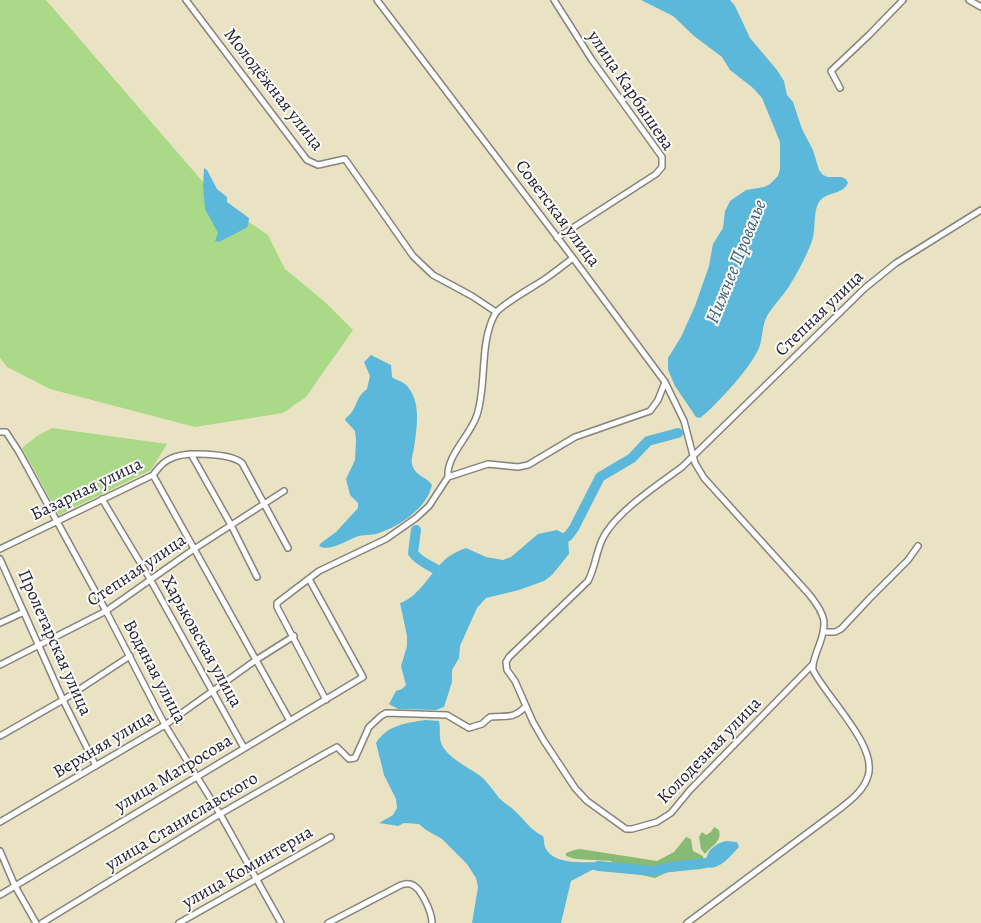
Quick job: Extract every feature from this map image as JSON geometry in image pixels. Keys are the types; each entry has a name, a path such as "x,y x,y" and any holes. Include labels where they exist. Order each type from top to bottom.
{"street":[{"name":"Молодёжная улица","path":"186,0 307,160 318,165 345,159 413,256 433,275 472,296 496,312"},
{"name":"Советская улица","path":"377,0 558,238 664,382 684,421 693,456"},
{"name":"улица Карбышева","path":"554,0 592,60 662,157 662,167 656,174 558,238"},
{"path":"840,88 831,71 903,0"},
{"path":"969,0 981,7"},
{"name":"Степная улица","path":"526,706 515,681 507,670 506,662 588,581 602,540 615,522 649,491 682,467 865,288 896,264 981,210"},
{"path":"326,700 276,603 338,561 386,539 402,529 429,506 448,477 450,462 469,434 480,405 488,336 496,312 573,258"},
{"path":"448,477 488,464 518,467 536,462 575,437 650,411 658,400 664,382"},
{"name":"Водяная улица","path":"0,432 6,432 57,521 165,725 220,814 281,923"},
{"path":"191,454 231,525 257,577"},
{"name":"Базарная улица","path":"0,549 153,475 168,459 178,455 191,454 235,458 242,463 264,505"},
{"path":"687,923 841,808 864,786 870,769 869,757 862,741 816,677 812,665 824,632 824,617 817,604 704,478 698,470 693,456"},
{"path":"153,475 290,721"},
{"name":"Степная улица","path":"0,665 106,611 194,549 284,491"},
{"name":"Харьковская улица","path":"102,499 150,579 244,748"},
{"path":"264,505 288,548"},
{"path":"824,632 835,632 841,629 908,560 918,546"},
{"name":"Пролетарская улица","path":"0,559 63,700 96,766"},
{"name":"улица Матросова","path":"0,895 363,677 309,579"},
{"path":"0,623 24,612"},
{"name":"Верхняя улица","path":"0,822 165,725 256,660 294,636"},
{"path":"0,736 63,700 130,656"},
{"name":"Колодезная улица","path":"526,706 544,741 581,795 619,825 626,829 632,829 657,822 670,813 812,665"},
{"name":"улица Станиславского","path":"42,923 220,814 337,747 348,759 355,758 369,728 380,716 386,714 447,715 469,728 482,724 490,717 504,717 517,714 526,706"},
{"name":"улица Коминтерна","path":"179,923 331,837"},
{"path":"0,851 15,886 36,923"},
{"path":"328,923 401,885 408,884 416,887 422,896 429,908 432,923"}],"green space":[{"path":"0,0 46,0 222,204 268,235 285,269 325,302 353,330 306,397 283,413 195,427 50,389 7,367 0,358"},
{"path":"52,428 167,444 151,470 59,515 22,448 37,436"},
{"path":"714,827 719,830 719,838 705,854 701,849 699,837 702,832 706,835 711,832"},
{"path":"686,837 691,839 693,851 703,856 704,868 668,872 655,878 618,870 611,861 575,859 566,856 566,853 580,849 657,861 674,852"}],"water":[{"path":"641,0 730,0 735,6 750,38 784,81 787,95 793,102 802,129 813,150 819,170 823,175 841,177 846,179 848,183 842,190 824,197 818,204 810,247 791,283 767,316 757,353 734,384 700,418 696,417 675,386 668,370 668,358 681,337 695,306 709,266 713,244 723,228 725,211 730,201 746,190 770,184 778,176 780,169 780,142 762,98 753,88 730,70 722,57 694,36 673,16"},
{"path":"204,168 217,189 227,197 227,202 249,218 246,228 219,242 215,241 218,233 205,209"},
{"path":"371,355 391,365 392,377 405,384 414,398 417,423 412,465 414,470 432,485 425,501 404,521 376,534 359,536 338,545 323,548 319,546 321,543 336,532 358,508 358,503 350,495 346,479 355,460 355,431 345,420 353,410 360,395 367,389 370,376 364,362"},
{"path":"557,530 568,536 569,554 552,575 544,581 519,590 486,598 477,608 460,646 459,658 452,670 452,682 444,707 436,710 398,709 389,704 396,691 406,685 401,666 407,646 407,636 400,603 414,595 442,562 459,551 466,548 486,557 503,560 511,557 538,534"},
{"path":"426,720 439,721 441,741 446,751 479,775 489,784 499,798 543,836 545,847 550,854 556,858 573,862 601,862 609,863 611,866 608,869 592,870 571,881 561,923 472,923 478,887 476,878 467,864 442,839 419,824 404,823 398,826 379,823 393,815 397,808 396,799 384,775 376,743 380,737 391,729 404,724"},
{"path":"721,842 737,842 739,847 719,866 710,868 707,859 710,851"}],"waterway":[{"name":"Нижнее Провалье","path":"557,542 568,536 574,528 600,477 632,458 648,441 678,433"},
{"path":"416,530 413,553 447,577"},
{"path":"598,866 653,871 706,863 719,858"}]}
